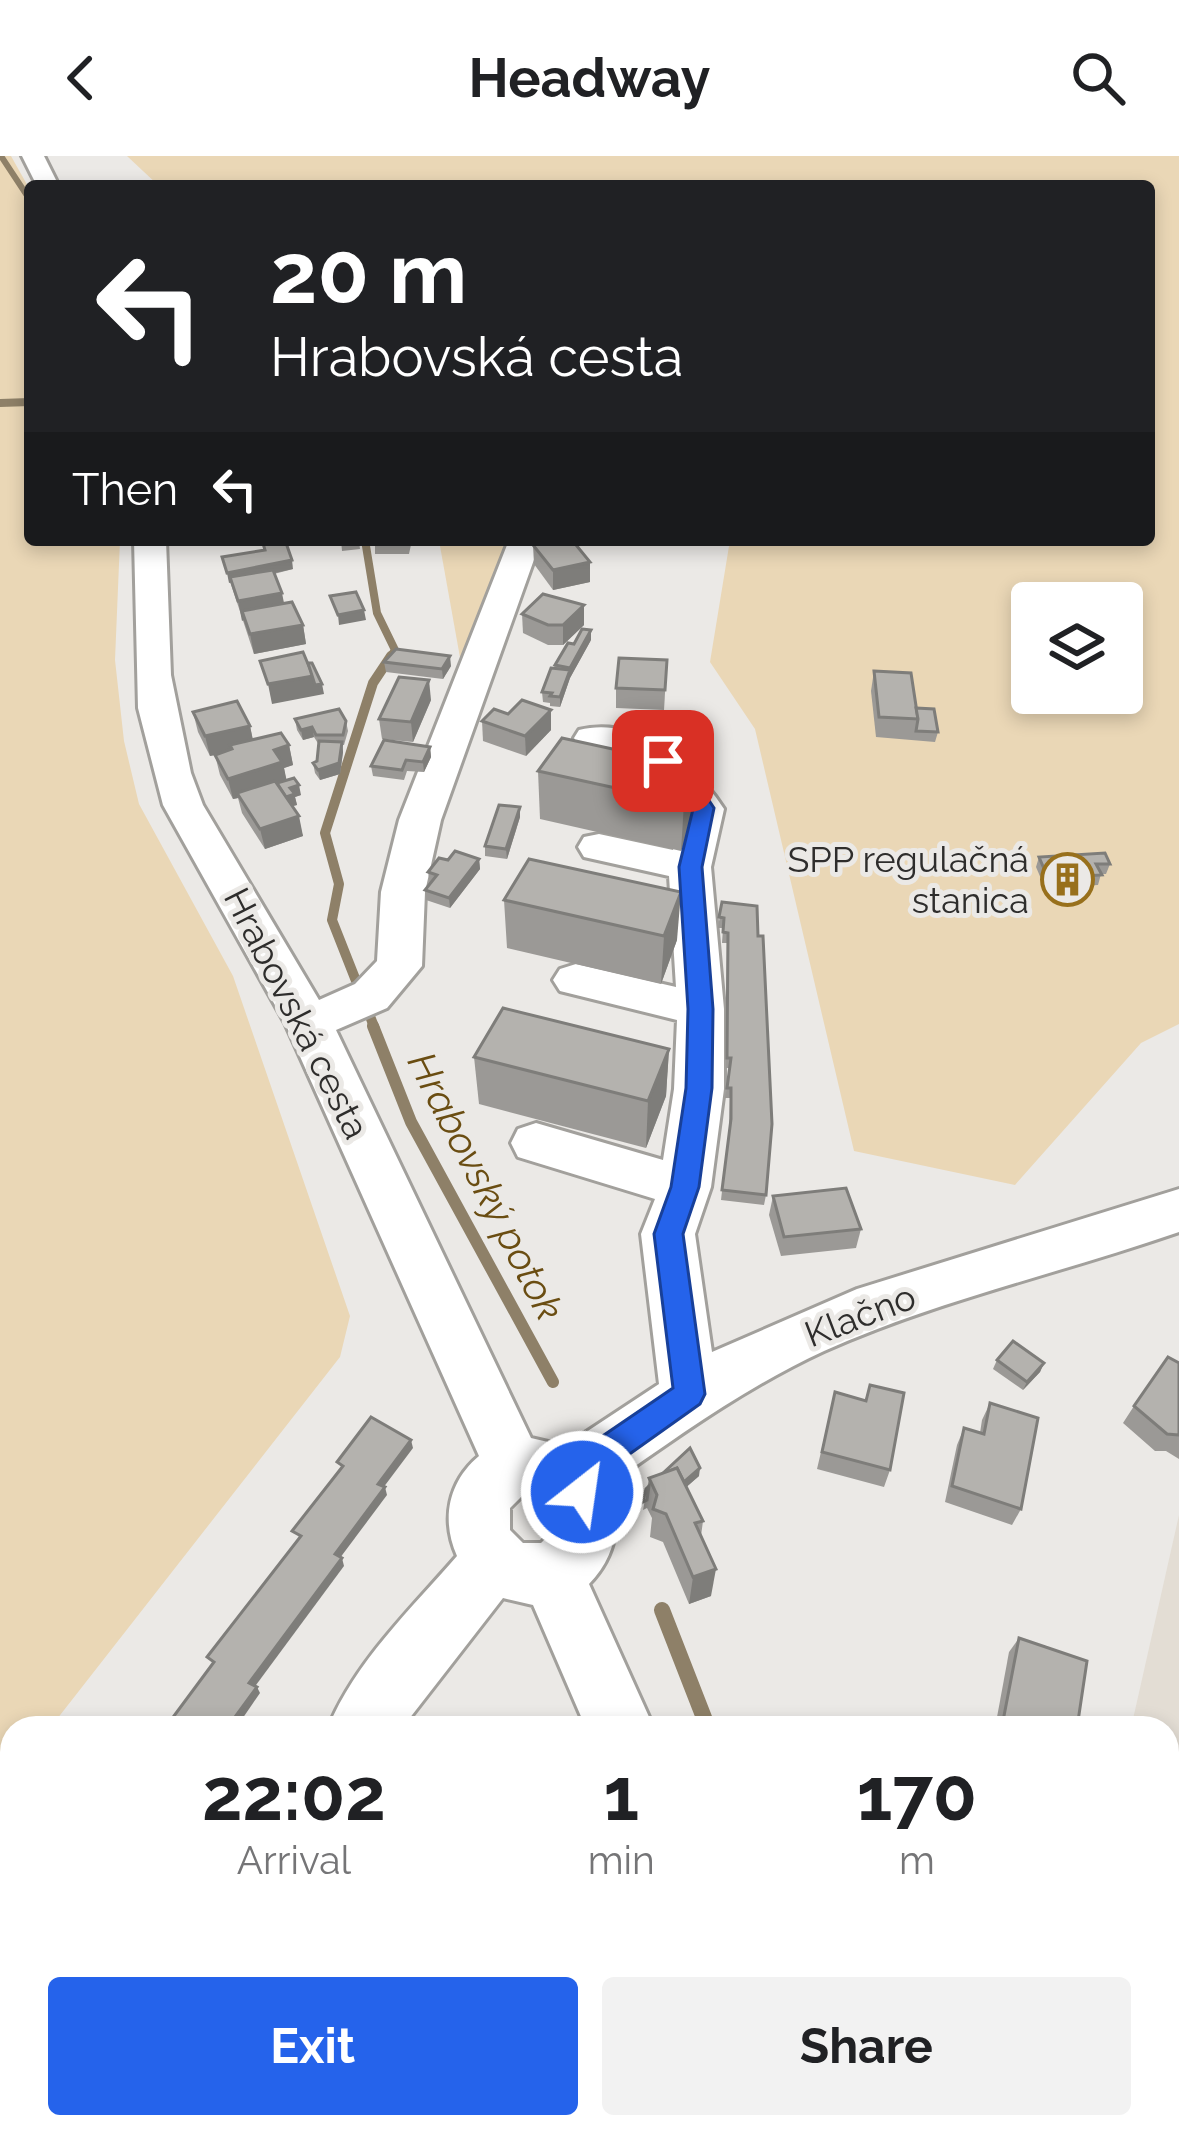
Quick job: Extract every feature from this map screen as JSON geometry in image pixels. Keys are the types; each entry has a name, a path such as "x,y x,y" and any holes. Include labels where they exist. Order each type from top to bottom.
{"street":[{"name":"Hrabovská cesta","path":"150,546 154,704 169,771 183,805 342,1009 542,1474"},
{"path":"342,1009 389,982 399,966 404,892 420,820 523,546"},
{"path":"593,739 651,753 680,774 704,808 690,867 701,1009 699,1088 685,1187 668,1234 689,1394"},
{"path":"599,847 690,867"},
{"path":"576,980 701,1009"},
{"path":"536,1143 685,1187"},
{"name":"Klačno","path":"542,1474 756,1357 830,1324 1179,1210"},
{"path":"542,1474 582,1492 588,1528 568,1561 522,1565 482,1545 476,1528 485,1492 542,1474"},
{"path":"370,1716 398,1676 522,1565"},
{"path":"522,1565 613,1716"}],"shaded area":[{"path":"0,156 11,156 24,180 24,546 120,546 115,660 124,741 139,804 233,976 350,1316 340,1357 59,1716 0,1716"},
{"path":"127,156 1179,156 1179,1024 1141,1043 1015,1185 854,1151 755,729 710,662 729,546 1155,546 1155,180 153,180"},
{"path":"440,546 515,546 461,663"},
{"path":"1179,1515 1179,1716 1134,1716"}],"building":[{"path":"264,546 287,546 292,560 227,573 222,557 265,550"},
{"path":"534,546 577,546 590,562 553,570"},
{"path":"273,570 282,593 238,601 230,577"},
{"path":"356,592 364,610 338,615 330,596"},
{"path":"543,594 584,605 563,625 548,625 522,614"},
{"path":"292,602 303,625 250,634 242,611"},
{"path":"582,629 591,630 570,668 555,665 568,643 574,644"},
{"path":"396,649 450,656 442,669 384,662"},
{"path":"303,652 313,676 268,684 260,661"},
{"path":"619,658 667,660 665,690 616,688"},
{"path":"308,663 312,663 322,684 315,685"},
{"path":"551,668 570,670 560,697 542,692"},
{"path":"874,671 911,673 918,719 879,717"},
{"path":"399,677 429,680 411,722 379,719"},
{"path":"522,700 551,710 525,736 482,721 494,709 508,714"},
{"path":"237,701 250,726 205,736 193,712"},
{"path":"916,708 934,709 938,732 916,731"},
{"path":"339,709 346,721 343,735 316,735 312,727 301,730 295,719"},
{"path":"281,733 289,745 274,750 282,762 228,779 215,755 232,749 230,745"},
{"path":"562,738 700,768 684,803 538,771"},
{"path":"384,740 430,747 423,762 406,760 402,770 371,766"},
{"path":"319,741 342,742 339,763 318,770 313,763"},
{"path":"294,778 299,785 290,788 295,794 286,797 277,783"},
{"path":"275,781 299,816 260,829 237,793"},
{"path":"499,805 520,807 506,849 485,846"},
{"path":"455,851 479,859 449,898 425,890 437,875 428,872 439,858 448,860"},
{"path":"1105,853 1110,864 1096,864 1102,875 1048,878 1039,857"},
{"path":"529,859 681,892 664,936 504,900"},
{"path":"722,902 757,906 758,936 763,936 772,1124 766,1195 722,1190 731,1119 731,1088 727,1088 731,1058 727,1058 728,933 723,932 724,918 719,917"},
{"path":"503,1008 669,1049 648,1101 474,1057"},
{"path":"846,1188 861,1229 784,1237 773,1196"},
{"path":"1013,1341 1044,1363 1027,1382 997,1360"},
{"path":"1168,1357 1179,1363 1179,1435 1167,1434 1134,1406"},
{"path":"870,1385 904,1393 890,1470 822,1452 835,1392 866,1401"},
{"path":"990,1403 1038,1418 1021,1509 952,1486 964,1428 984,1434"},
{"path":"371,1417 411,1440 378,1484 385,1487 335,1554 342,1558 249,1683 257,1687 236,1716 174,1716 214,1662 207,1657 301,1536 292,1531 343,1466 337,1462"},
{"path":"690,1448 700,1468 684,1482 677,1468 662,1474"},
{"path":"677,1468 703,1521 695,1523 716,1569 693,1577 666,1514 653,1509 657,1495 649,1478"},
{"path":"1019,1638 1087,1661 1079,1716 1004,1716"}],"waterway":[{"name":"Hrabovský potok","path":"1,156 24,191"},
{"path":"0,403 24,402"},
{"name":"Hrabovský potok","path":"366,546 377,613 395,650 373,683 325,833 339,884 332,920 375,1029"},
{"name":"Hrabovský potok","path":"373,1026 411,1122 553,1382"},
{"name":"Hrabovský potok","path":"662,1610 703,1716"}],"place":[{"name":"SPP regulačná stanica","path":"1068,880"}],"route":[{"path":"582,1492 569,1478 689,1394 668,1234 685,1187 699,1088 701,1009 690,867 704,808 680,774 663,761"}]}
